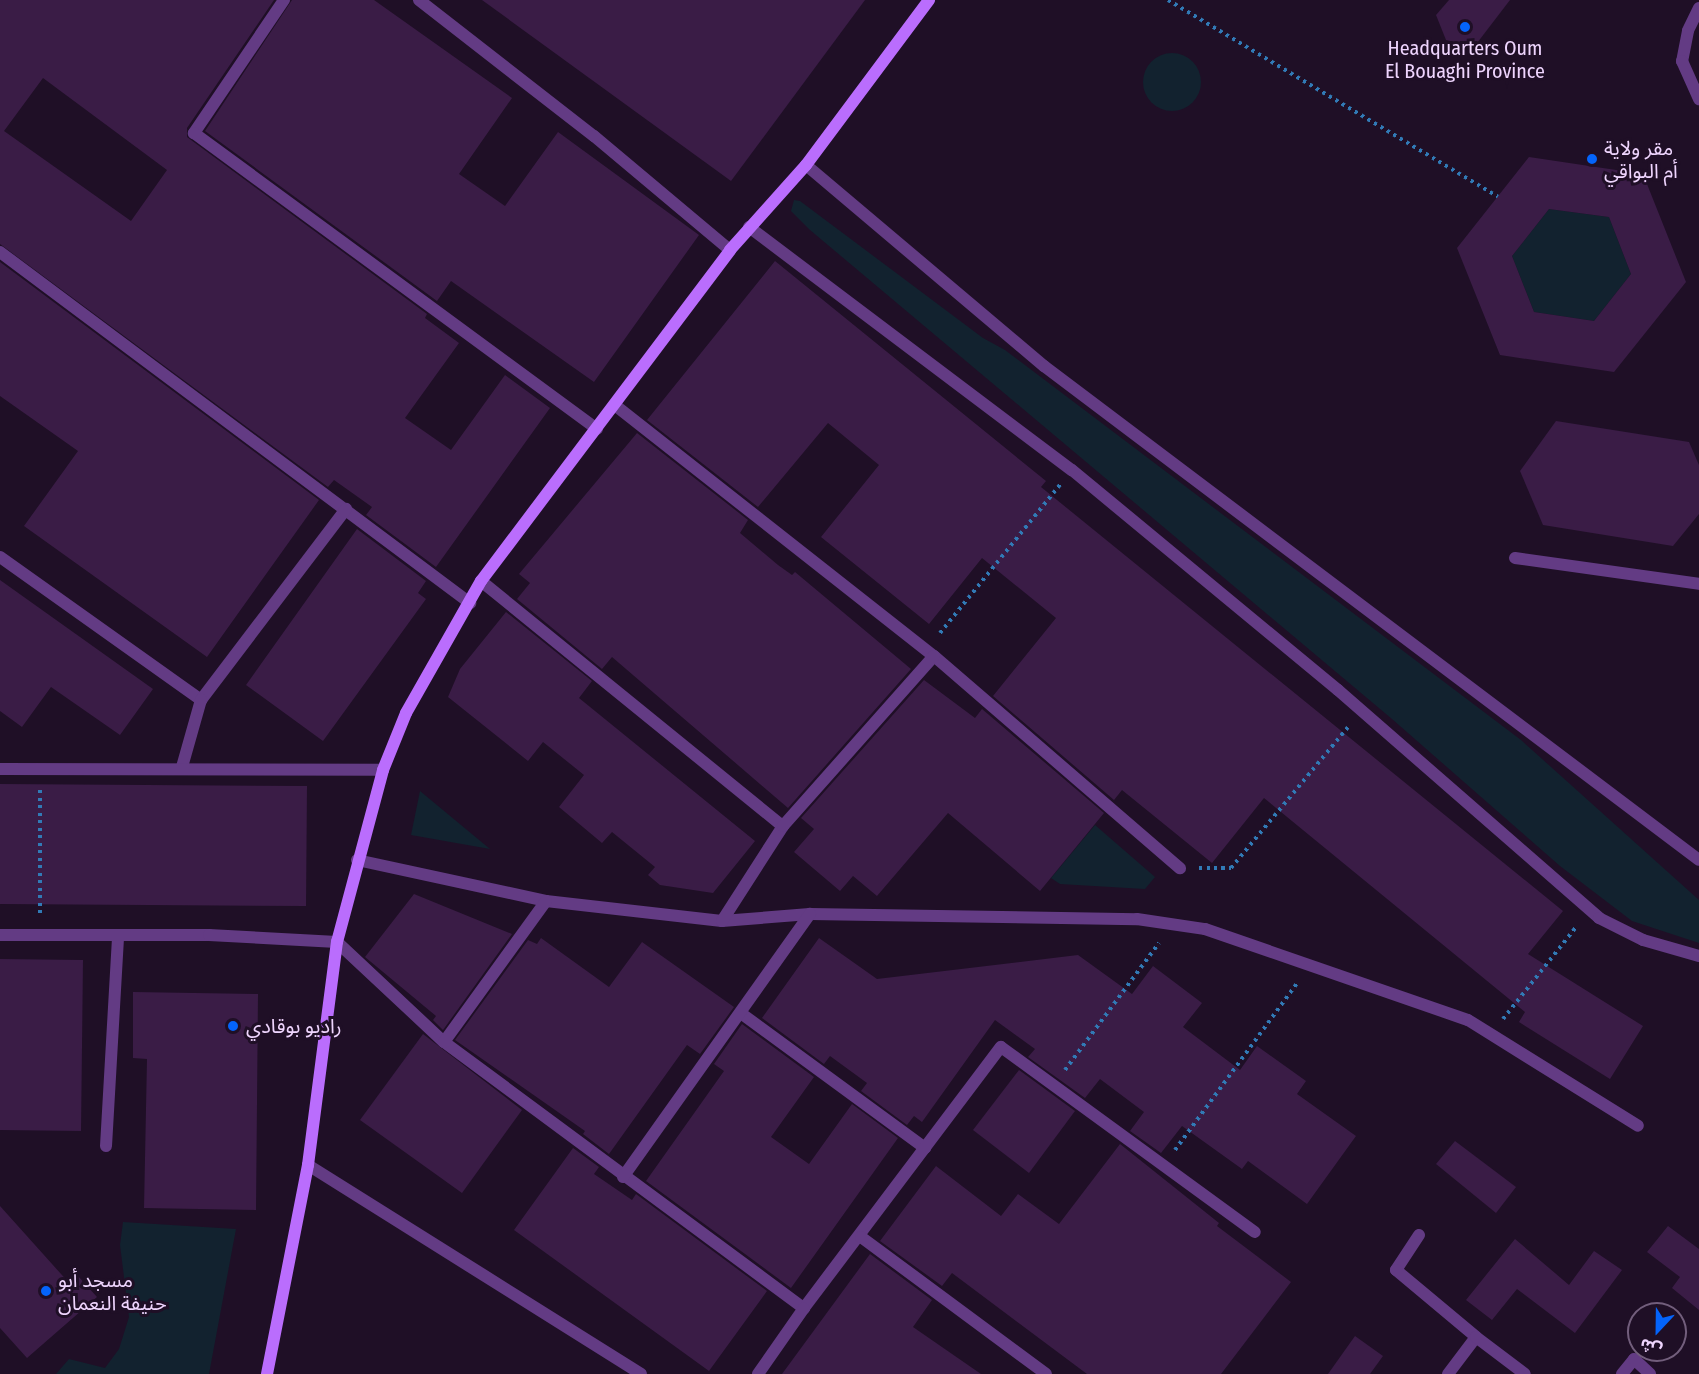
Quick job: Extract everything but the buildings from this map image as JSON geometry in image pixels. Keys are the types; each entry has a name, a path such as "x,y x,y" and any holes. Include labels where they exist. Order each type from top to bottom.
{"main road":[{"path":"267,1374 308,1165 337,942 357,860 383,770 406,713 481,581 616,406 730,250 806,165 929,0"}],"street":[{"path":"284,0 194,133 597,429"},
{"path":"422,1 594,136 730,250"},
{"path":"1699,8 1688,31 1682,61 1699,99"},
{"path":"806,165 1044,366 1699,860"},
{"path":"749,227 1071,470 1362,711 1590,910 1643,940 1699,956"},
{"path":"0,252 470,603"},
{"path":"616,406 930,653 1180,867"},
{"path":"182,767 201,700 346,509"},
{"path":"0,556 201,700"},
{"path":"1515,558 1699,584"},
{"path":"481,581 783,826"},
{"path":"722,921 783,826 930,653"},
{"path":"0,769 182,767 383,770"},
{"path":"357,860 546,901 722,921 810,914 1137,919 1205,928 1422,1002 1491,1033 1638,1126"},
{"path":"444,1042 546,901"},
{"path":"623,1178 742,1014 810,914"},
{"path":"0,935 209,935 337,942 444,1042 623,1178 804,1308"},
{"path":"106,1146 118,936"},
{"path":"742,1014 926,1148"},
{"path":"758,1374 804,1308 861,1237 1001,1047 1255,1232"},
{"path":"308,1165 641,1374"},
{"path":"1419,1235 1396,1270 1525,1374"},
{"path":"861,1237 1044,1373"},
{"path":"1448,1374 1476,1336"},
{"path":"1622,1374 1634,1359 1650,1374"}],"path":[{"path":"1168,0 1498,197"},
{"path":"930,653 1071,470"},
{"path":"1180,867 1232,868 1362,711"},
{"path":"40,769 40,935"},
{"path":"1491,1033 1590,910"},
{"path":"1054,1085 1173,924"},
{"path":"1164,1165 1310,964"}],"shaded area":[{"path":"1172,53 1183,55 1196,66 1201,82 1199,93 1188,106 1172,111 1161,109 1148,98 1143,82 1145,71 1156,58"},
{"path":"794,200 800,201 983,338 1005,350 1521,740 1699,900 1699,943 1632,921 1560,866 1392,719 810,230 791,211"},
{"path":"1549,209 1609,217 1631,274 1594,321 1534,312 1512,256"},
{"path":"420,791 490,849 411,835"},
{"path":"1095,825 1155,877 1145,889 1060,884 1051,878"},
{"path":"123,1222 236,1229 209,1374 56,1374 69,1359 105,1368 119,1349 129,1317 120,1245"}],"place":[{"name":"Headquarters Oum El Bouaghi Province","path":"1465,27"},
{"name":"مقر ولاية أم البواقي","path":"1592,159"},
{"name":"راديو بوقادي","path":"233,1026"},
{"name":"مسجد أبو حنيفة النعمان","path":"46,1291"}]}
